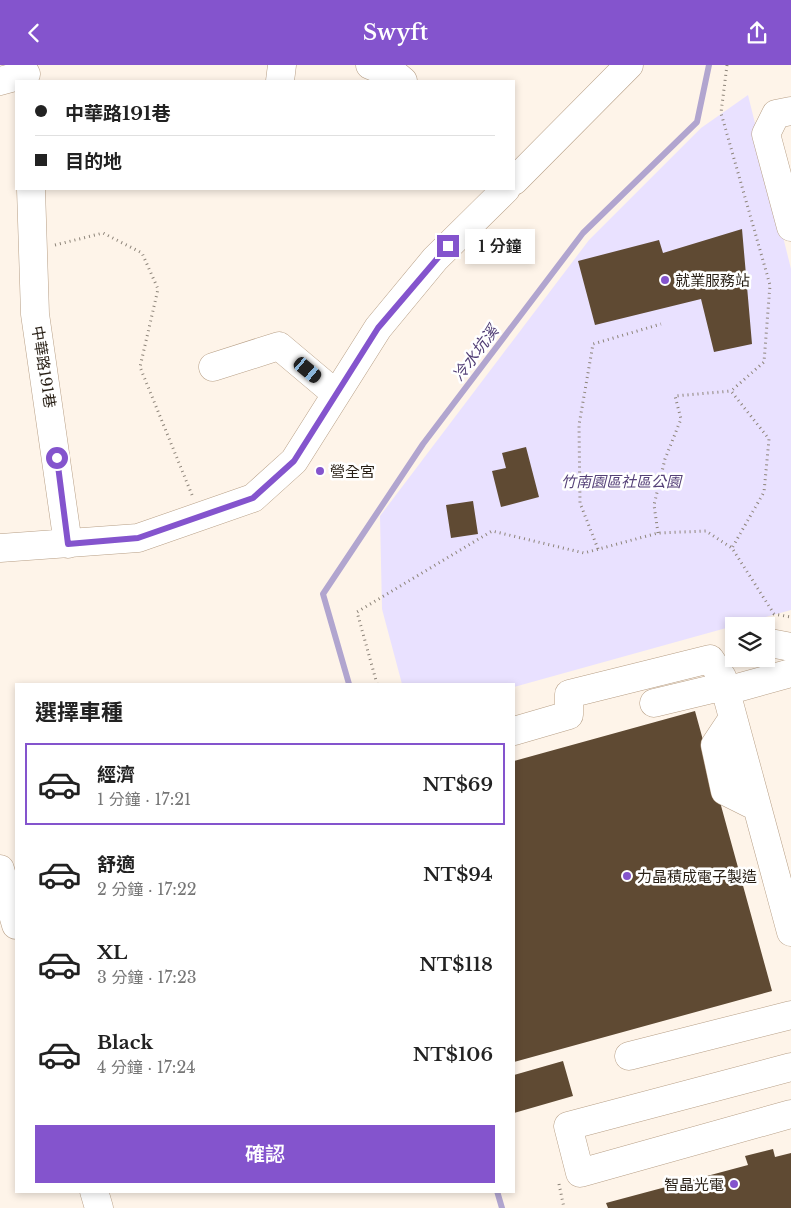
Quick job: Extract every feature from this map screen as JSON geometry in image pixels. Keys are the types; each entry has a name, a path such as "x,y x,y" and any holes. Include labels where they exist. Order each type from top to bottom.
{"lane":[{"path":"280,80 282,65"},
{"path":"370,65 402,80"},
{"path":"515,177 629,65"},
{"path":"0,81 26,73"},
{"path":"791,111 776,114 766,134 791,227"},
{"name":"中華路191巷","path":"30,190 36,314 68,544"},
{"path":"0,548 138,538 253,498 294,461 378,328 436,259 502,190"},
{"path":"213,367 280,346 336,394"},
{"path":"775,645 791,647"},
{"path":"515,731 568,715 569,694 722,656 722,677 791,932"},
{"path":"654,703 791,673"},
{"path":"0,869 15,922"},
{"path":"629,1056 791,1015"},
{"path":"791,1067 568,1126 580,1173 791,1113"},
{"path":"95,1193 99,1208"}],"path":[{"path":"658,533 654,505 665,459 681,419 675,396 731,391 764,362 770,285 721,113 727,65"},
{"path":"33,250 103,233 142,253 158,289 140,367 200,517"},
{"path":"598,549 580,503 579,425 593,344 661,324"},
{"path":"731,391 769,439 764,492 732,548"},
{"path":"377,683 357,612 492,531 584,553 658,533 706,531 732,548 774,614 791,617"}],"green space":[{"name":"竹南園區社區公園","path":"748,95 791,269 791,610 766,617 725,617 725,628 515,687 515,683 402,683 382,609 380,516 589,240 701,128"}],"building":[{"name":"就業服務站","path":"742,229 752,344 714,352 701,299 595,325 578,261 659,240 663,253"},
{"path":"526,447 539,497 501,507 492,471 506,468 502,453"},
{"path":"473,501 478,534 451,538 446,505"},
{"name":"力晶積成電子製造","path":"695,711 772,991 515,1062 515,761"},
{"path":"563,1061 573,1096 515,1113 515,1075"},
{"name":"智晶光電","path":"773,1149 775,1157 791,1153 791,1208 608,1208 606,1203 748,1165 745,1156"}],"waterway":[{"name":"冷水坑溪","path":"349,683 323,594 423,444 583,233 697,122 709,65"},
{"name":"冷水坑溪","path":"498,1193 502,1208"}],"place":[{"name":"就業服務站","path":"665,280"},
{"name":"營全宮","path":"320,471"},
{"name":"力晶積成電子製造","path":"627,876"},
{"name":"智晶光電","path":"734,1184"}],"route":[{"path":"57,458 68,544 138,538 253,498 294,461 378,328 448,246"}]}
